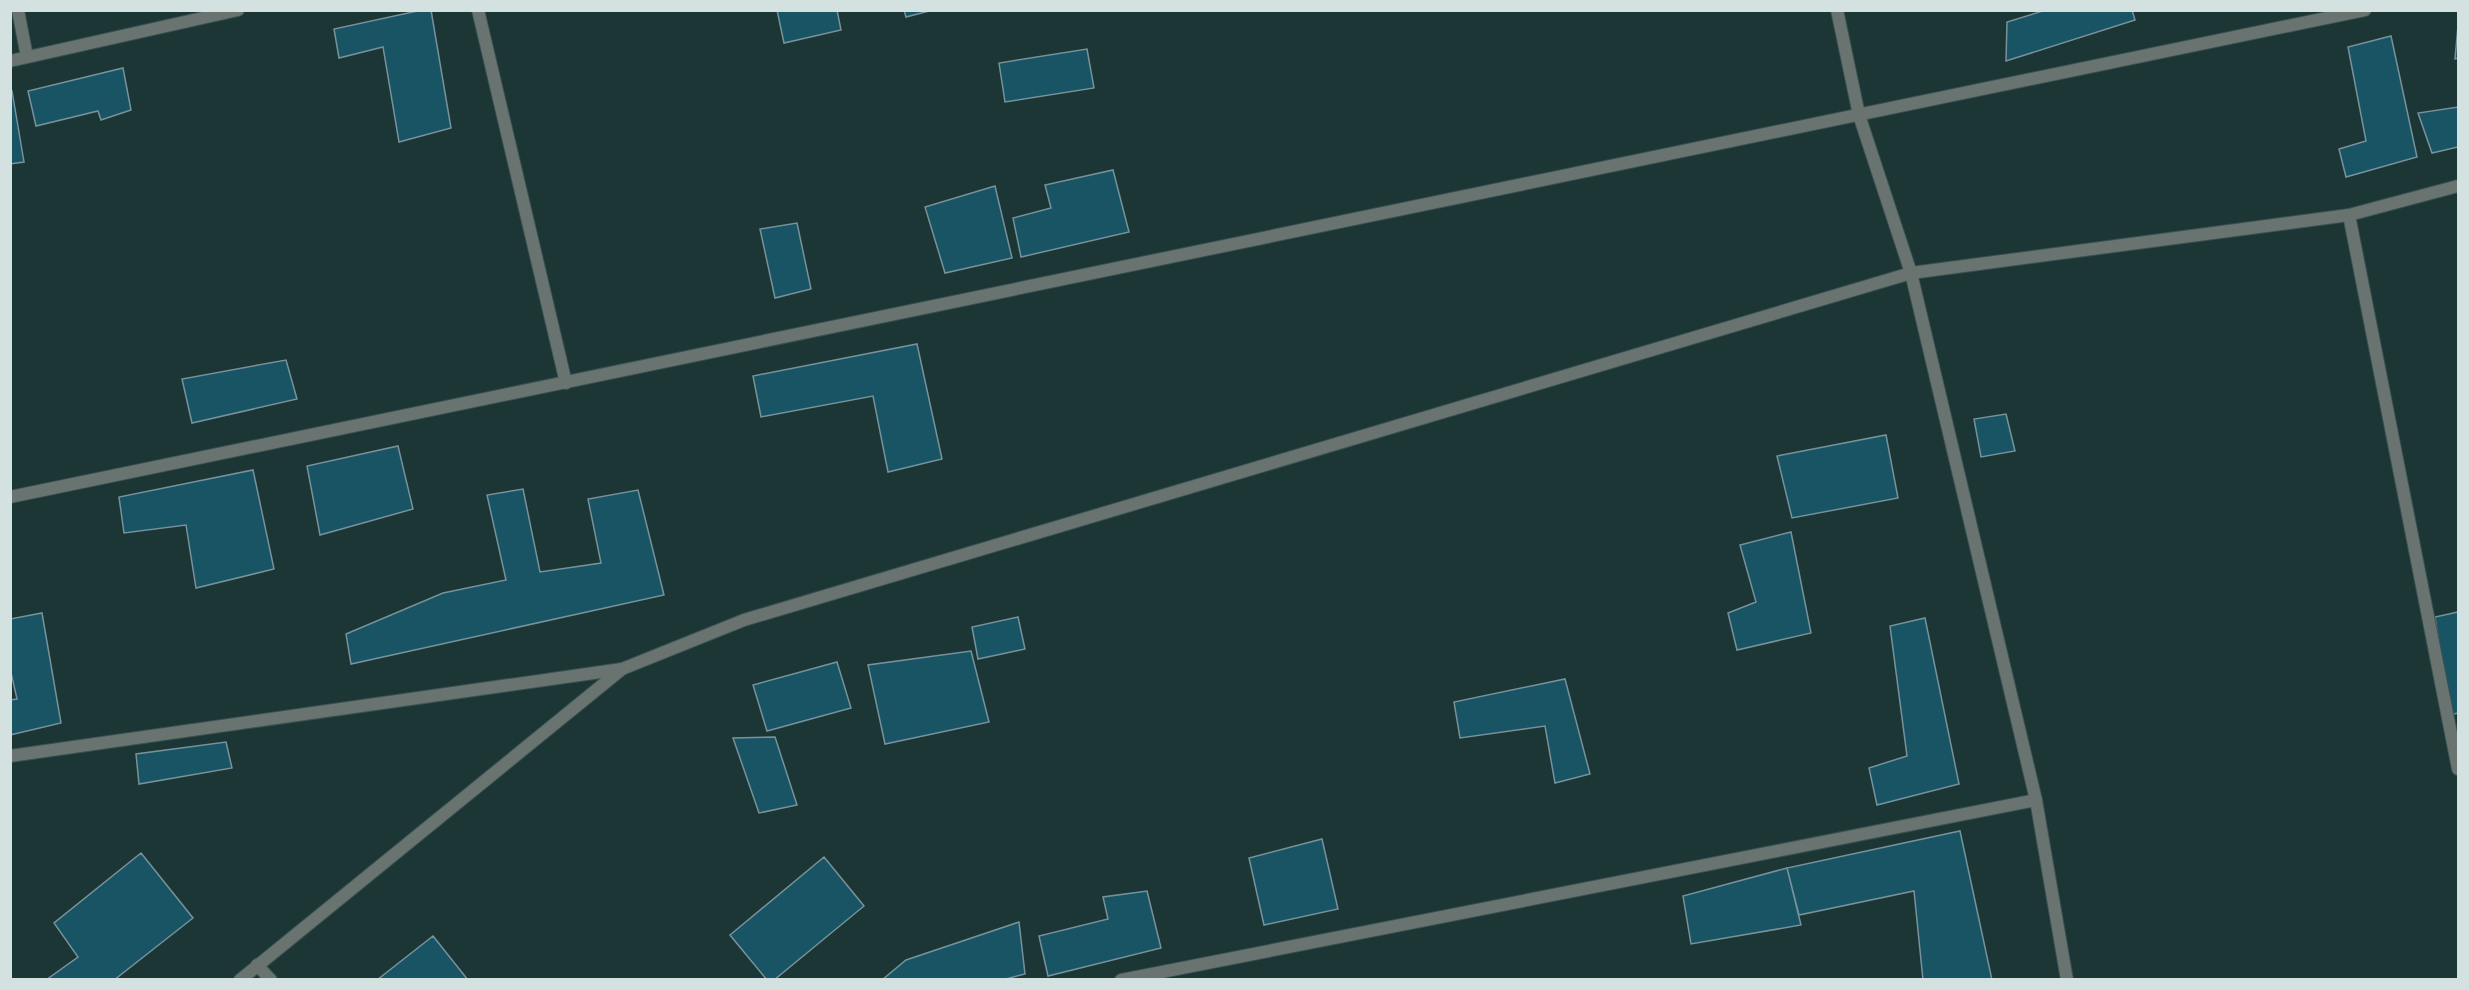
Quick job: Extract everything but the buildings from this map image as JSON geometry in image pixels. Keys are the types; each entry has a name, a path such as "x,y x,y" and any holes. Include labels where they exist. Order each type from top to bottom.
{"street":[{"path":"18,10 27,57"},
{"path":"10,61 238,10"},
{"path":"478,10 566,383"},
{"path":"1837,10 1859,115 1911,273 2036,800 2067,980"},
{"path":"10,498 2365,10"},
{"path":"10,756 622,669 744,620 1911,273 2349,215 2458,186"},
{"path":"2349,215 2458,769"},
{"path":"240,980 622,669"},
{"path":"1121,980 2036,800"},
{"path":"257,965 271,980"}]}
